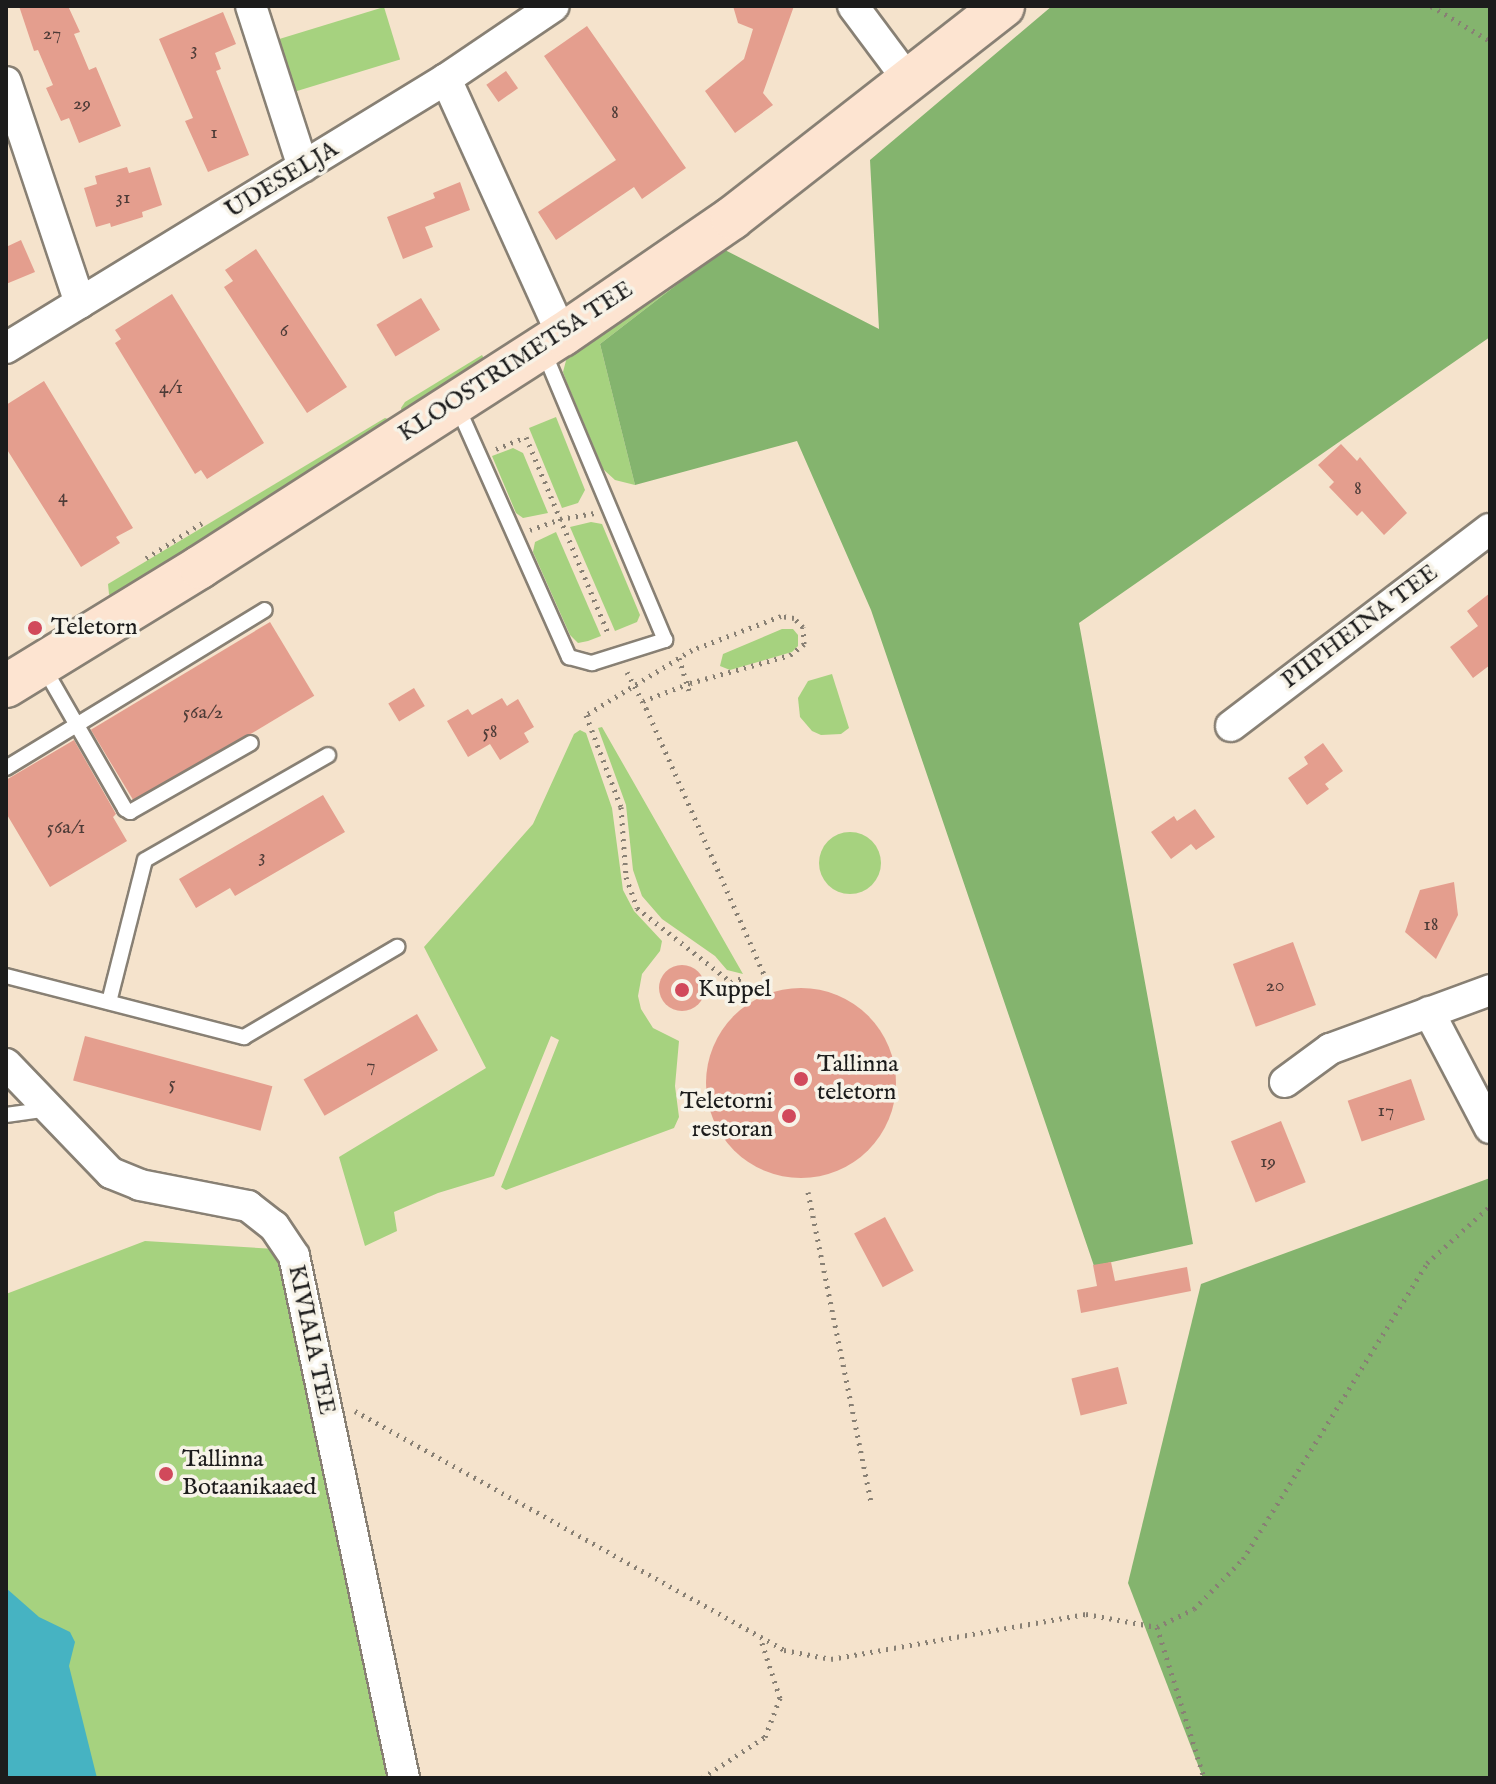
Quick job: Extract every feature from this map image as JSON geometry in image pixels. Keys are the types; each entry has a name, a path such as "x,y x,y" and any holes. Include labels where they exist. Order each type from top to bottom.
{"main road":[{"name":"KLOOSTRIMETSA TEE","path":"6,686 552,342 732,218 1003,6"}],"street":[{"path":"251,6 303,167"},
{"name":"UDESELJA","path":"6,348 446,79 522,15 554,6"},
{"path":"853,6 909,81"},
{"path":"446,79 552,342"},
{"path":"6,82 80,303"},
{"name":"PIIPHEINA TEE","path":"1231,726 1490,529"},
{"path":"1285,1082 1330,1049 1490,990"},
{"path":"1429,1012 1490,1128"},
{"name":"KIVIAIA TEE","path":"6,1064 111,1173 140,1185 248,1206 274,1226 294,1256 404,1778"}],"lane":[{"path":"456,404 569,657 592,663 665,640 552,342"},
{"path":"6,768 265,610"},
{"path":"42,664 130,812 251,743"},
{"path":"109,1002 145,860 328,755"},
{"path":"6,976 244,1037 397,947"},
{"path":"6,1115 50,1109"}],"path":[{"path":"1431,6 1490,41"},
{"path":"476,449 490,451 526,437 608,633"},
{"path":"515,536 560,519 598,513"},
{"path":"137,563 203,522"},
{"path":"643,701 790,655 804,644 805,632 794,618 781,616 691,647 635,687 586,715 621,807 626,877 637,908 731,982 745,977"},
{"path":"679,658 688,687"},
{"path":"627,672 643,701 772,993"},
{"path":"808,1192 871,1501"},
{"path":"323,1394 761,1640 784,1650 831,1659 1086,1614 1157,1627 1194,1609 1243,1559 1427,1263 1490,1206"},
{"path":"1157,1627 1204,1778"},
{"path":"702,1778 765,1737 780,1698 761,1640"}],"green space":[{"path":"1052,6 1490,6 1490,337 1079,623 1193,1244 1094,1266 871,610 797,441 635,485 600,344 723,249 879,329 870,160"},
{"path":"384,7 400,60 293,92 277,40"},
{"path":"723,249 600,344 635,485 615,480 603,469 567,383 563,372 568,353"},
{"path":"482,355 487,364 403,418 401,408 405,402"},
{"path":"556,417 585,490 578,503 562,508 529,428"},
{"path":"385,418 391,420 112,599 108,584"},
{"path":"513,448 523,453 548,513 523,518 516,513 492,456"},
{"path":"591,522 602,524 640,615 637,622 615,631 570,527"},
{"path":"556,532 601,636 588,641 578,643 570,635 533,552 535,542"},
{"path":"782,629 793,629 798,635 798,646 792,652 730,670 720,666 723,654"},
{"path":"832,674 849,728 841,734 821,735 812,731 800,717 798,698 808,681"},
{"path":"602,727 743,974 727,970 715,956 662,919 642,896 633,870 626,805 598,728"},
{"path":"580,730 586,733 612,808 623,890 634,911 662,941 660,951 642,974 638,996 641,1009 653,1028 679,1041 675,1086 679,1117 674,1128 506,1190 501,1187 559,1040 551,1036 494,1176 438,1193 394,1212 397,1231 365,1246 339,1157 486,1068 424,947 533,824 574,734"},
{"path":"850,832 862,834 872,841 879,851 879,875 872,885 862,892 850,894 838,892 828,885 821,875 819,863 821,851 828,841 838,834"},
{"path":"1490,1178 1490,1778 1203,1778 1128,1583 1201,1284"},
{"name":"Tallinna Botaanikaaed","path":"145,1241 276,1249 393,1778 6,1778 6,1294"}],"water":[{"path":"6,1588 39,1617 70,1632 75,1642 69,1666 97,1778 9,1778 6,1773"}],"building":[{"path":"19,6 68,6 80,32 74,34 89,70 96,67 121,126 79,143 69,118 61,121 46,88 53,85 38,50 34,51"},
{"path":"733,6 794,6 763,93 773,105 735,133 705,91 744,59 753,29 738,23"},
{"path":"223,12 236,44 215,53 221,69 216,71 249,155 208,172 185,121 193,118 159,39"},
{"path":"587,26 686,168 642,199 634,187 556,240 538,212 616,160 544,56"},
{"path":"506,71 518,88 498,102 486,85"},
{"path":"127,167 129,173 150,167 162,205 142,212 143,217 111,227 110,223 96,227 84,188 97,184 95,176"},
{"path":"460,182 470,210 425,227 433,247 403,259 387,217 435,198 433,193"},
{"path":"21,240 35,272 6,284 6,247"},
{"path":"256,249 347,387 307,413 224,287 233,281 225,270"},
{"path":"172,294 264,443 207,479 201,470 195,474 115,343 121,339 115,330"},
{"path":"421,298 440,330 395,356 376,325"},
{"path":"44,381 133,528 116,537 120,543 81,567 6,448 6,405"},
{"path":"1341,444 1357,461 1360,457 1407,513 1384,535 1362,511 1357,516 1329,487 1334,482 1318,465"},
{"path":"1490,593 1490,665 1473,678 1450,647 1478,626 1467,611"},
{"path":"270,622 314,696 135,803 91,730"},
{"path":"414,688 425,706 399,721 388,703"},
{"path":"502,698 507,706 518,699 534,727 524,733 529,742 500,760 490,744 468,757 447,721 468,709 472,715"},
{"path":"74,740 116,814 113,817 127,841 50,887 6,813 6,780"},
{"path":"1323,743 1343,771 1325,784 1329,789 1307,805 1288,778 1308,764 1304,757"},
{"path":"323,795 345,832 235,896 230,888 196,908 179,879"},
{"path":"1195,809 1215,837 1196,850 1191,844 1171,859 1151,832 1174,816 1177,821"},
{"path":"1454,882 1458,915 1436,959 1405,932 1420,890"},
{"path":"1293,942 1316,1005 1256,1027 1233,964"},
{"name":"Kuppel","path":"682,965 698,972 705,988 698,1004 682,1011 666,1004 659,988 666,972"},
{"name":"Tallinna teletorn","path":"801,988 837,995 868,1016 889,1047 896,1083 889,1119 868,1150 837,1171 801,1178 765,1171 734,1150 713,1119 706,1083 713,1047 734,1016 765,995"},
{"path":"417,1014 438,1050 325,1116 304,1080"},
{"path":"85,1036 272,1086 260,1131 73,1080"},
{"path":"1411,1079 1425,1120 1362,1141 1348,1101"},
{"path":"1281,1121 1306,1182 1256,1202 1231,1141"},
{"path":"885,1217 914,1271 883,1287 854,1233"},
{"path":"1111,1262 1115,1281 1187,1267 1191,1291 1081,1313 1077,1290 1097,1286 1093,1265"},
{"path":"1118,1367 1127,1404 1081,1415 1071,1379"}],"place":[{"name":"Teletorn","path":"35,628"},
{"name":"Kuppel","path":"682,990"},
{"name":"Tallinna teletorn","path":"801,1079"},
{"name":"Teletorni restoran","path":"789,1116"},
{"name":"Tallinna Botaanikaaed","path":"166,1474"}]}
